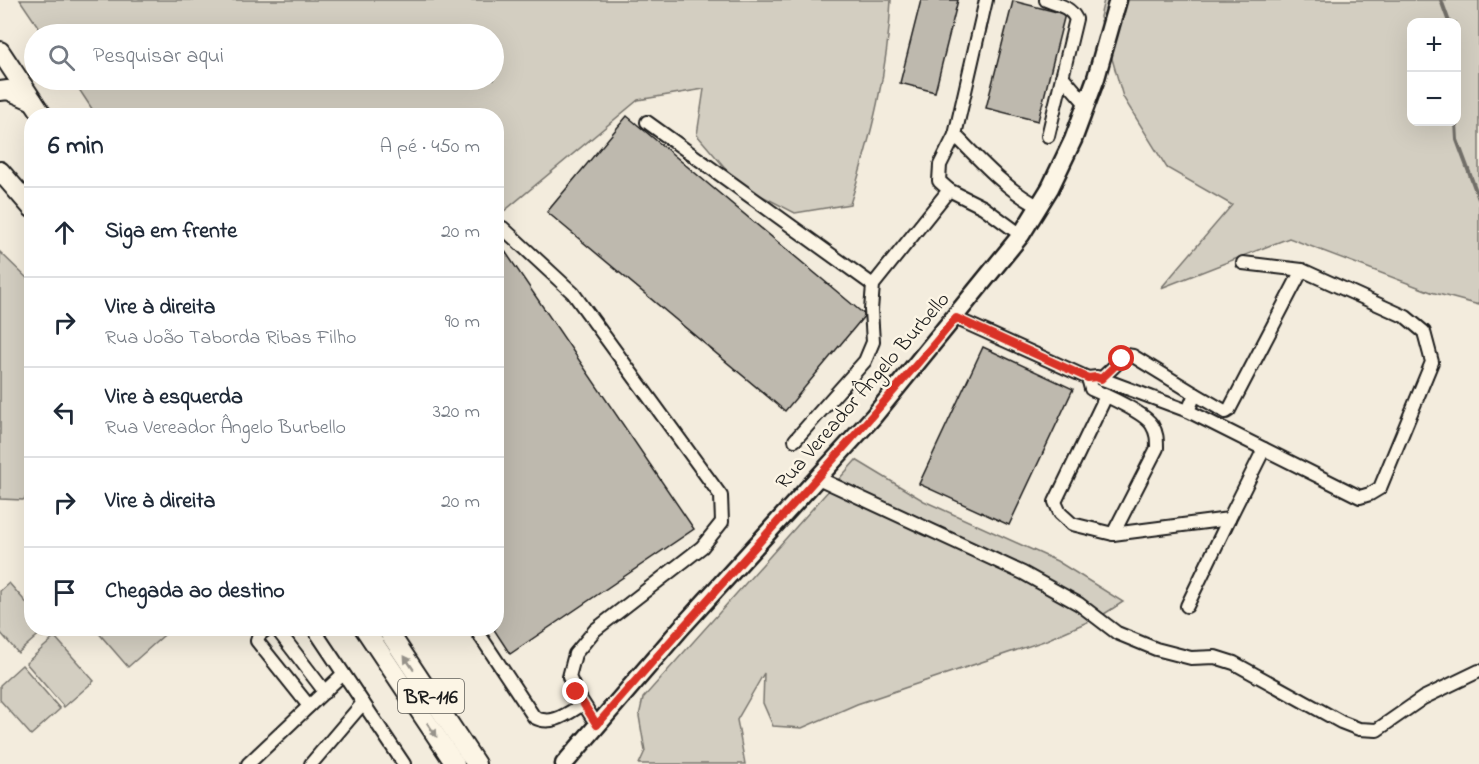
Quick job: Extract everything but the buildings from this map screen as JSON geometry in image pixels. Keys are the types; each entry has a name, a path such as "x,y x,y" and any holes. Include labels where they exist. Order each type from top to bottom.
{"highway":[{"path":"0,51 24,87"},
{"path":"0,91 8,90 38,108"},
{"path":"26,90 38,108"},
{"path":"0,171 24,199"},
{"name":"BR-116","path":"369,636 455,764"},
{"name":"BR-116","path":"391,636 476,764"}],"main road":[{"name":"Rua Vereador Ângelo Burbello","path":"564,764 681,628 873,417 956,318 1021,235 1040,207 1070,147 1087,105 1118,0"}],"street":[{"path":"986,0 954,135 940,165 939,181 949,190 983,207 1021,235"},
{"path":"1046,0 1067,8 1076,19 1048,136"},
{"path":"1062,76 1087,105"},
{"path":"647,122 873,285"},
{"path":"954,135 997,177 1026,200 1040,207"},
{"path":"795,440 865,361 873,342 871,310 873,285 949,190"},
{"path":"504,229 573,293 720,496 722,522 702,547 595,630 575,654 569,677 597,725"},
{"path":"956,318 1088,378 1096,377 1188,411 1360,496 1370,494 1380,488 1432,362 1424,332 1406,316 1302,270 1243,263"},
{"path":"1101,379 1126,354 1226,412 1302,270"},
{"path":"1088,378 1090,389 1151,423 1158,437 1157,448 1113,534"},
{"path":"1188,411 1195,394"},
{"path":"1106,396 1055,502 1060,513 1072,524 1113,534 1228,519"},
{"path":"1187,606 1264,449"},
{"path":"818,478 1023,573 1079,604 1117,633 1191,658 1215,657 1234,663 1341,722 1359,729 1377,730 1423,698 1475,676"},
{"path":"259,636 257,641 309,706"},
{"path":"282,636 325,692"},
{"path":"318,636 404,764"},
{"path":"480,636 534,717 542,721 560,719 583,704"},
{"path":"248,764 343,674"},
{"path":"311,764 363,703"}],"shaded area":[{"path":"20,0 891,0 886,52 877,104 850,204 795,213 739,184 697,135 704,89 638,100 504,211 504,108 91,108 80,90 504,90 504,24 36,24"},
{"path":"1104,0 1479,0 1479,305 1431,292 1289,238 1161,288 1232,205 1167,168 1123,97 1100,17"},
{"path":"0,252 24,275 24,499 0,499"},
{"path":"856,460 924,501 1057,561 1123,602 1101,616 1044,641 857,704 802,728 773,726 763,703 764,673 737,720 745,764 639,764 645,751 639,716 643,698"},
{"path":"9,583 24,600 24,636 37,636 18,653 0,632 0,591"},
{"path":"101,636 163,636 128,667"},
{"path":"55,637 94,681 64,707 26,663"},
{"path":"22,665 60,709 31,735 0,700 0,685"}],"waterway":[{"path":"1441,0 1448,18"},
{"path":"1456,126 1457,140 1479,199"}],"route":[{"path":"576,692 597,725 681,628 873,417 956,318 1088,378 1101,379 1122,359"}]}
